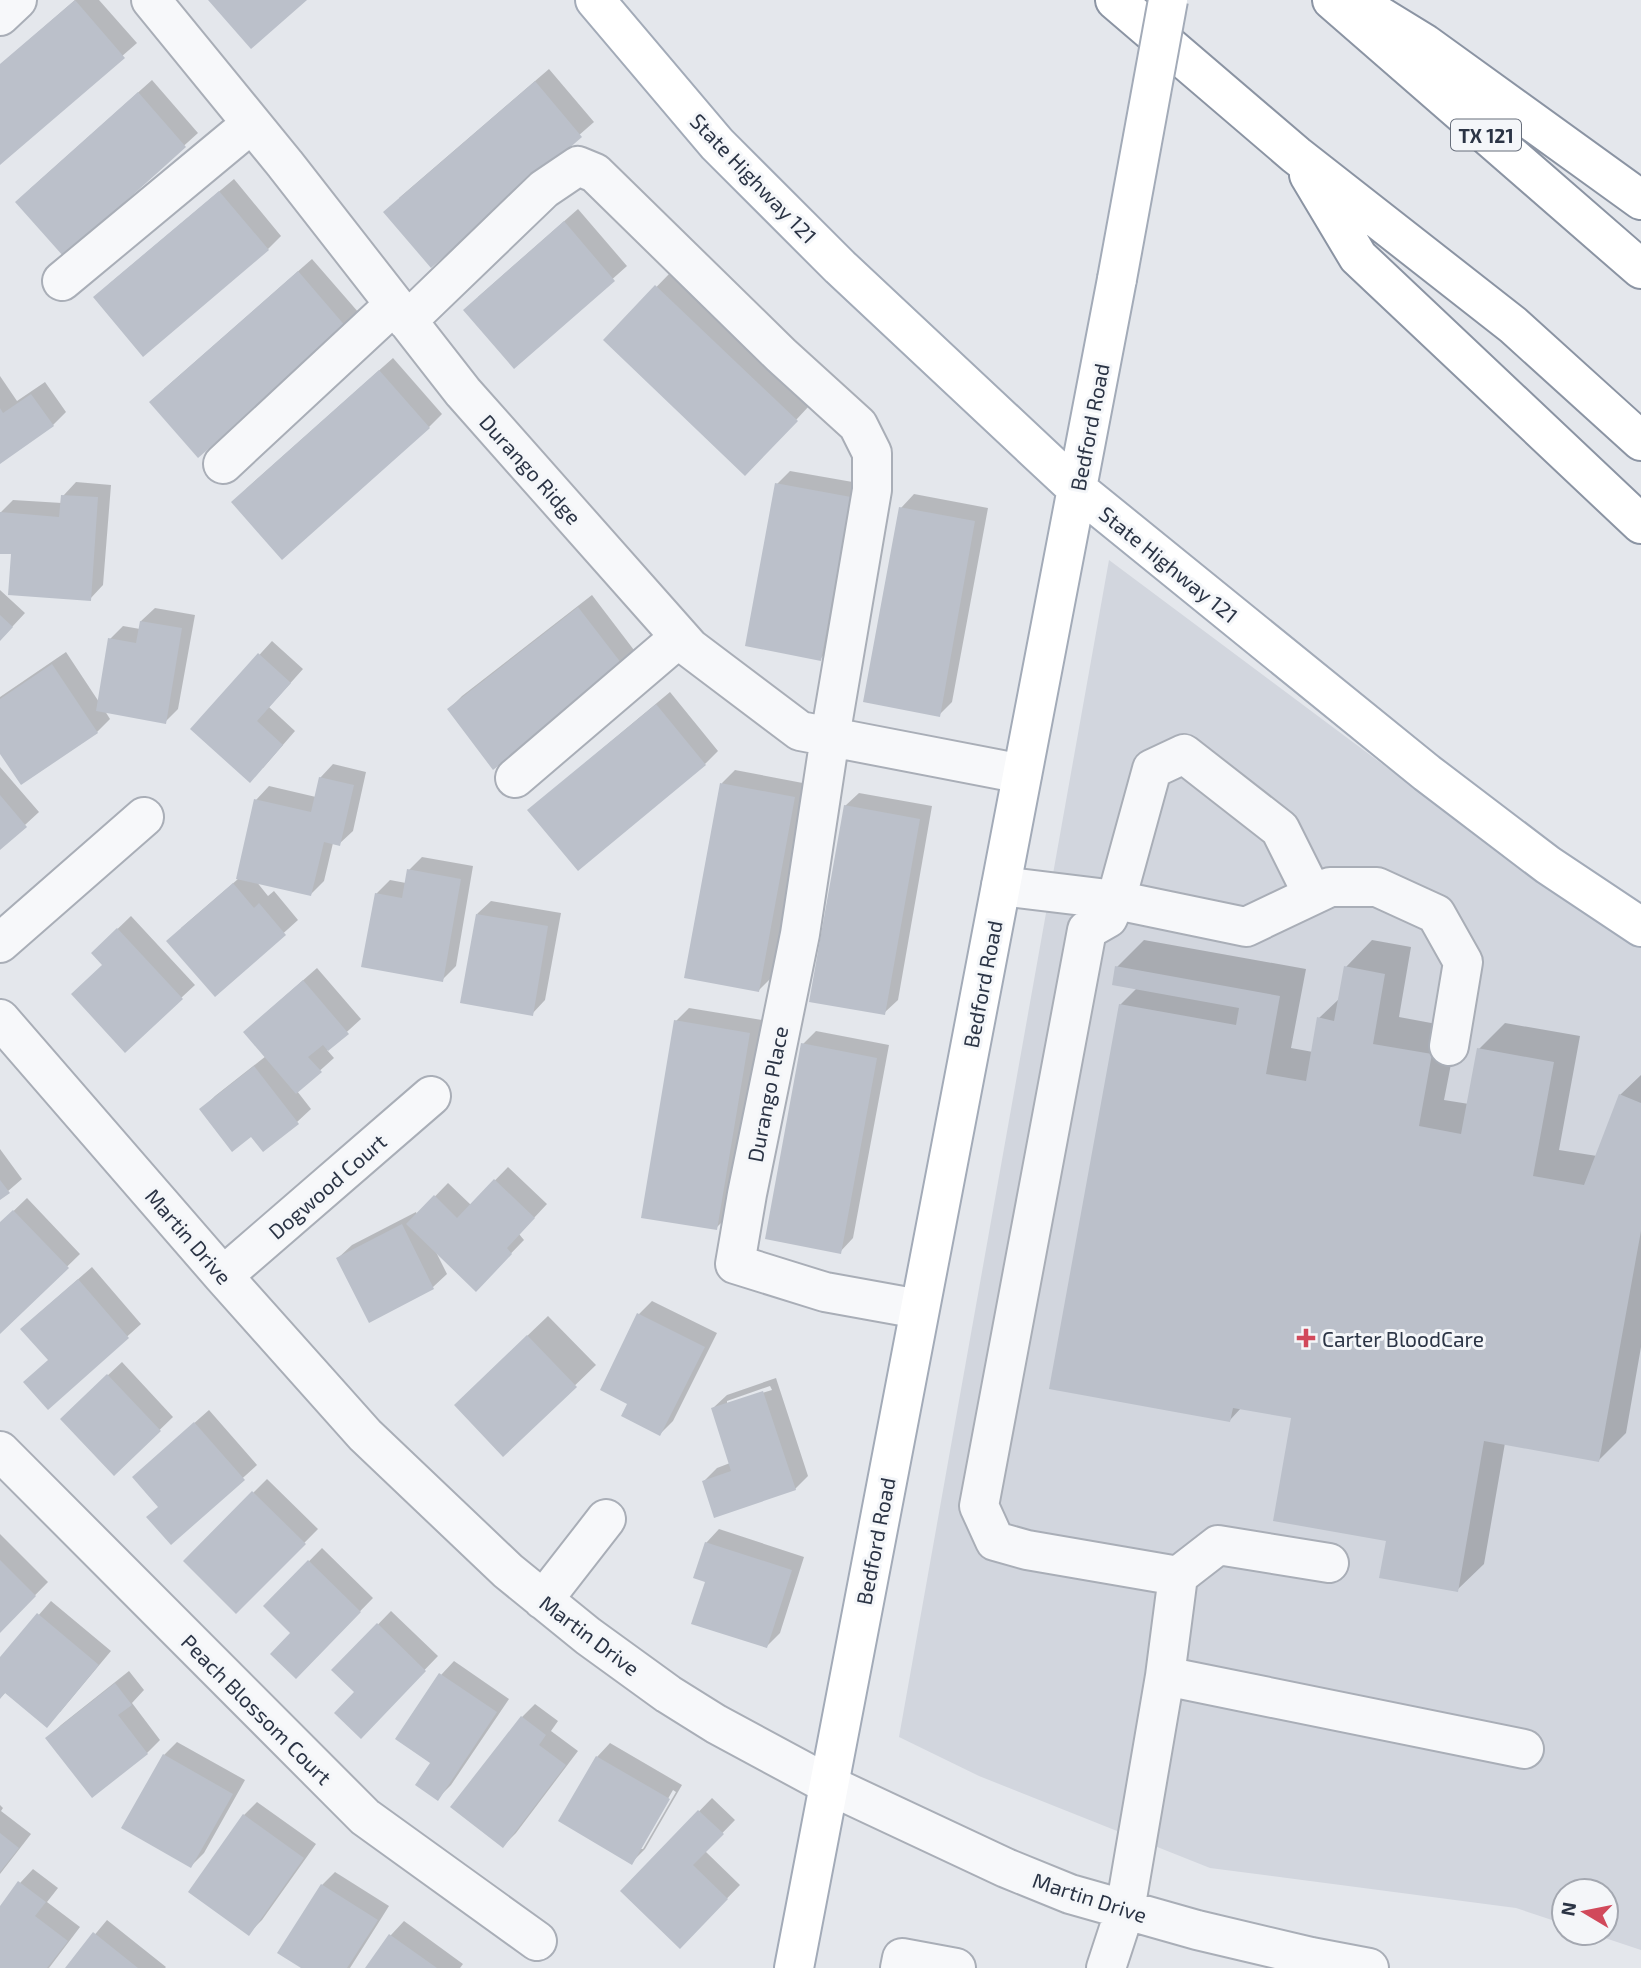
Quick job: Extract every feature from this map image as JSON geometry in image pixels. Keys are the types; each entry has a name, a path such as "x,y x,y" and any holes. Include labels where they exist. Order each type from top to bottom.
{"main road":[{"name":"State Highway 121","path":"594,0 717,144 840,267 1077,489 1427,773 1548,865 1641,927"},
{"path":"1115,0 1296,155 1513,325 1641,441"},
{"name":"Bedford Road","path":"794,1968 1168,0"},
{"name":"TX 121","path":"1332,0 1641,269"},
{"path":"1353,0 1424,44 1641,200"},
{"path":"1296,155 1358,257 1641,524"}],"street":[{"path":"0,16 17,0"},
{"name":"Durango Ridge","path":"151,0 463,392 690,648 800,731 1022,774"},
{"path":"62,281 251,124"},
{"path":"223,464 544,189 578,166 595,173 781,355 858,425 872,453 872,490 830,737"},
{"path":"515,778 680,637"},
{"name":"Durango Place","path":"830,737 800,934 735,1264 825,1292 919,1309"},
{"path":"1178,1576 1027,1550 995,1541 979,1506 1087,930 1108,918 1116,900 1152,769 1184,754 1280,829 1313,895"},
{"path":"0,943 144,817"},
{"path":"1001,886 1116,900 1246,927 1330,887 1377,887 1436,914 1463,962 1449,1046"},
{"name":"Martin Drive","path":"0,1018 223,1276 365,1435 508,1571 588,1636 668,1694 716,1724 829,1785 1006,1868 1070,1894 1310,1963 1369,1968"},
{"name":"Dogwood Court","path":"223,1276 430,1096"},
{"name":"Peach Blossom Court","path":"0,1451 365,1817 537,1941"},
{"path":"543,1600 606,1519"},
{"path":"1106,1968 1125,1910 1166,1676 1178,1576 1219,1545 1329,1563"},
{"path":"1166,1676 1524,1749"},
{"path":"900,1968 902,1958 956,1968"}],"shaded area":[{"name":"Carter BloodCare","path":"1109,560 1480,837 1641,940 1641,1950 1620,1943 1620,1877 1550,1877 1550,1919 1516,1908 1210,1868 979,1776 899,1737"}],"building":[{"path":"75,0 125,58 0,165 0,64"},
{"path":"208,0 307,0 251,49"},
{"path":"535,81 582,137 431,268 383,212"},
{"path":"138,92 186,147 64,257 15,202"},
{"path":"219,191 269,250 143,357 93,297"},
{"path":"564,221 615,281 514,369 463,310"},
{"path":"298,271 347,328 198,458 149,402"},
{"path":"655,285 798,421 745,476 603,340"},
{"path":"379,370 430,428 282,560 231,502"},
{"path":"31,394 54,426 0,464 0,408 3,413"},
{"path":"775,483 851,497 821,661 745,646"},
{"path":"61,495 98,497 91,601 8,595 11,554 0,554 0,512 59,517"},
{"path":"899,507 975,521 940,717 863,702"},
{"path":"578,607 625,668 493,770 447,709"},
{"path":"0,615 13,627 0,641"},
{"path":"140,621 182,628 166,724 96,711 108,638 136,643"},
{"path":"258,653 291,683 257,721 283,745 250,783 190,729"},
{"path":"52,664 98,733 21,785 0,754 0,699"},
{"path":"656,704 706,765 578,871 527,810"},
{"path":"319,777 354,785 340,846 324,842 311,896 236,879 254,799 311,812"},
{"path":"720,783 795,797 759,992 684,978"},
{"path":"0,795 27,827 0,850"},
{"path":"844,805 920,819 885,1015 809,1002"},
{"path":"407,869 461,879 443,982 361,967 375,893 402,898"},
{"path":"233,883 254,908 259,903 286,935 215,997 166,941"},
{"path":"476,914 548,926 533,1016 460,1003"},
{"path":"117,928 183,999 125,1053 71,994 102,965 91,953"},
{"path":"1115,966 1280,996 1266,1074 1306,1081 1317,1017 1334,1021 1344,966 1385,974 1373,1044 1432,1054 1419,1126 1461,1134 1477,1048 1554,1062 1533,1176 1584,1185 1619,1094 1641,1103 1641,1231 1599,1462 1484,1441 1458,1592 1379,1578 1386,1541 1273,1521 1291,1418 1233,1408 1230,1422 1049,1389 1119,1004 1236,1025 1239,1008 1112,985"},
{"path":"303,980 349,1034 328,1051 323,1045 308,1057 322,1072 296,1094 243,1032"},
{"path":"674,1020 750,1033 717,1230 641,1218"},
{"path":"801,1043 877,1058 841,1254 765,1239"},
{"path":"254,1066 299,1124 263,1152 251,1137 232,1152 199,1109"},
{"path":"494,1179 535,1218 507,1248 512,1254 476,1292 406,1224 434,1195 457,1218"},
{"path":"0,1180 10,1193 0,1200"},
{"path":"13,1210 69,1268 0,1334 0,1222"},
{"path":"402,1224 434,1289 369,1323 336,1258"},
{"path":"78,1279 129,1338 48,1410 23,1382 48,1360 20,1329"},
{"path":"637,1313 705,1347 660,1436 621,1416 627,1404 600,1390"},
{"path":"527,1335 577,1387 503,1457 454,1405"},
{"path":"107,1374 161,1431 114,1476 60,1419"},
{"path":"763,1391 796,1490 714,1518 702,1481 731,1471 711,1408"},
{"path":"194,1422 245,1480 171,1545 146,1517 158,1507 132,1477"},
{"path":"252,1491 306,1544 236,1614 183,1561"},
{"path":"705,1542 792,1570 767,1648 691,1624 705,1582 693,1578"},
{"path":"0,1560 36,1596 0,1633"},
{"path":"308,1560 361,1612 296,1679 270,1654 290,1633 263,1606"},
{"path":"37,1613 99,1665 47,1728 5,1693 0,1699 0,1657"},
{"path":"377,1623 426,1671 361,1739 334,1713 354,1692 331,1670"},
{"path":"439,1673 497,1712 438,1801 415,1785 430,1763 395,1739"},
{"path":"115,1683 132,1705 118,1715 148,1754 92,1798 45,1738"},
{"path":"521,1716 546,1735 539,1745 566,1765 503,1848 450,1807"},
{"path":"163,1754 233,1794 191,1868 121,1828"},
{"path":"596,1756 670,1799 632,1865 558,1821"},
{"path":"698,1810 724,1834 693,1865 728,1899 680,1949 620,1891"},
{"path":"243,1814 304,1858 249,1936 188,1892"},
{"path":"0,1833 19,1848 0,1872"},
{"path":"18,1881 46,1902 35,1916 68,1941 47,1968 0,1968 0,1906"},
{"path":"321,1884 378,1920 347,1968 301,1968 277,1953"},
{"path":"93,1932 138,1968 65,1968"},
{"path":"389,1934 437,1968 365,1968"}],"place":[{"name":"Carter BloodCare","path":"1306,1338"}]}
